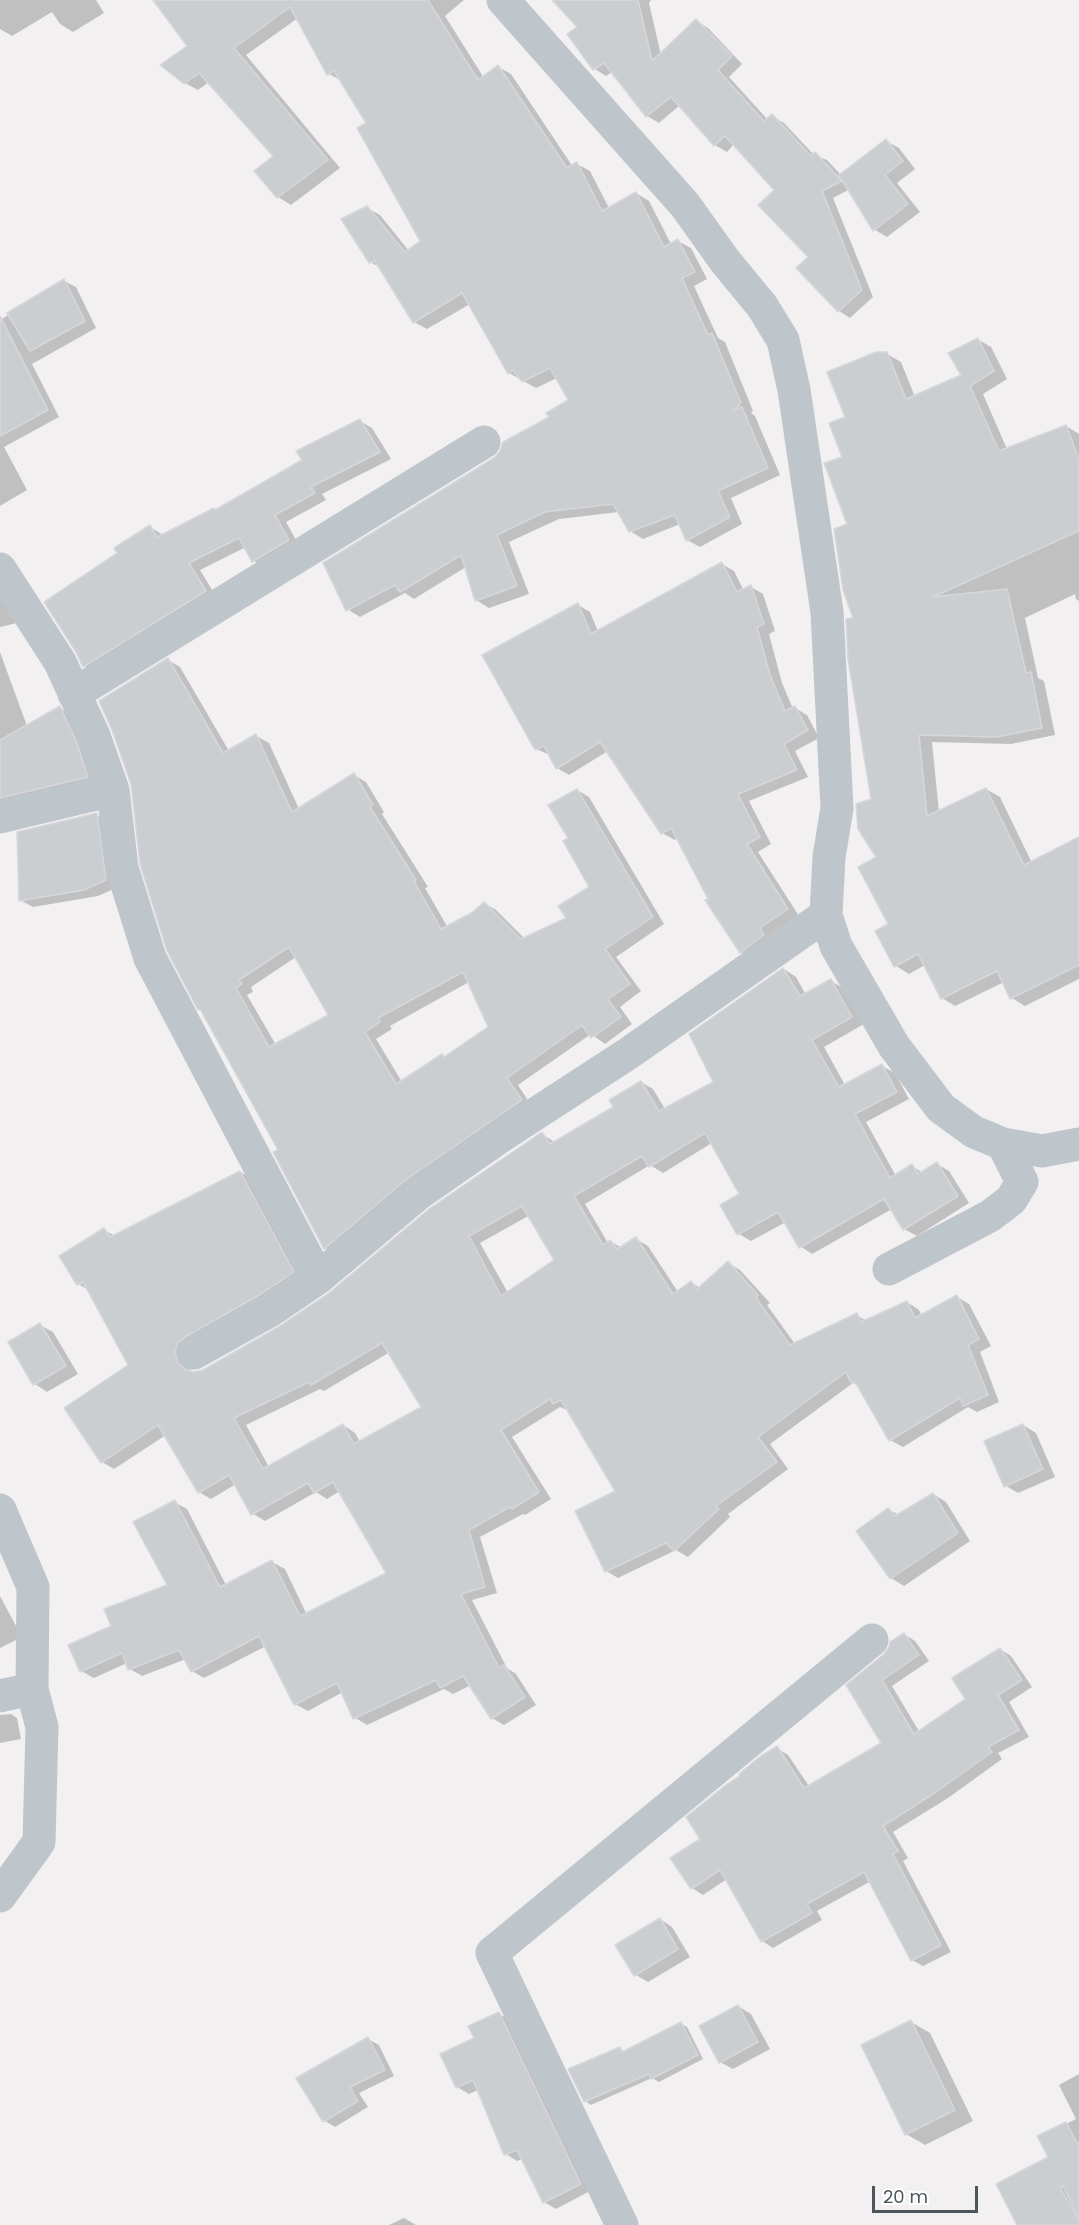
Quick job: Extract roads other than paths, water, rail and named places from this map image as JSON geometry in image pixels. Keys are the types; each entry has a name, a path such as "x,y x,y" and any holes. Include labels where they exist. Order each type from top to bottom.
{"street":[{"path":"504,0 685,205 725,261 762,306 783,340 795,402 827,612 837,808 829,857 826,915 836,946 894,1046 941,1108 974,1132 1003,1144 1042,1151 1079,1144"},
{"path":"74,694 484,442"},
{"path":"0,569 60,662 94,736 113,790 122,868 150,958 318,1278"},
{"path":"0,818 113,790"},
{"path":"194,1353 271,1310 318,1278 418,1194 502,1135 629,1053 826,915"},
{"path":"889,1269 990,1216 1011,1200 1022,1182 1003,1144"},
{"path":"0,1510 33,1587 32,1689 42,1727 39,1842 0,1896"},
{"path":"622,2225 492,1953 872,1640"},
{"path":"0,1696 32,1689"}]}
